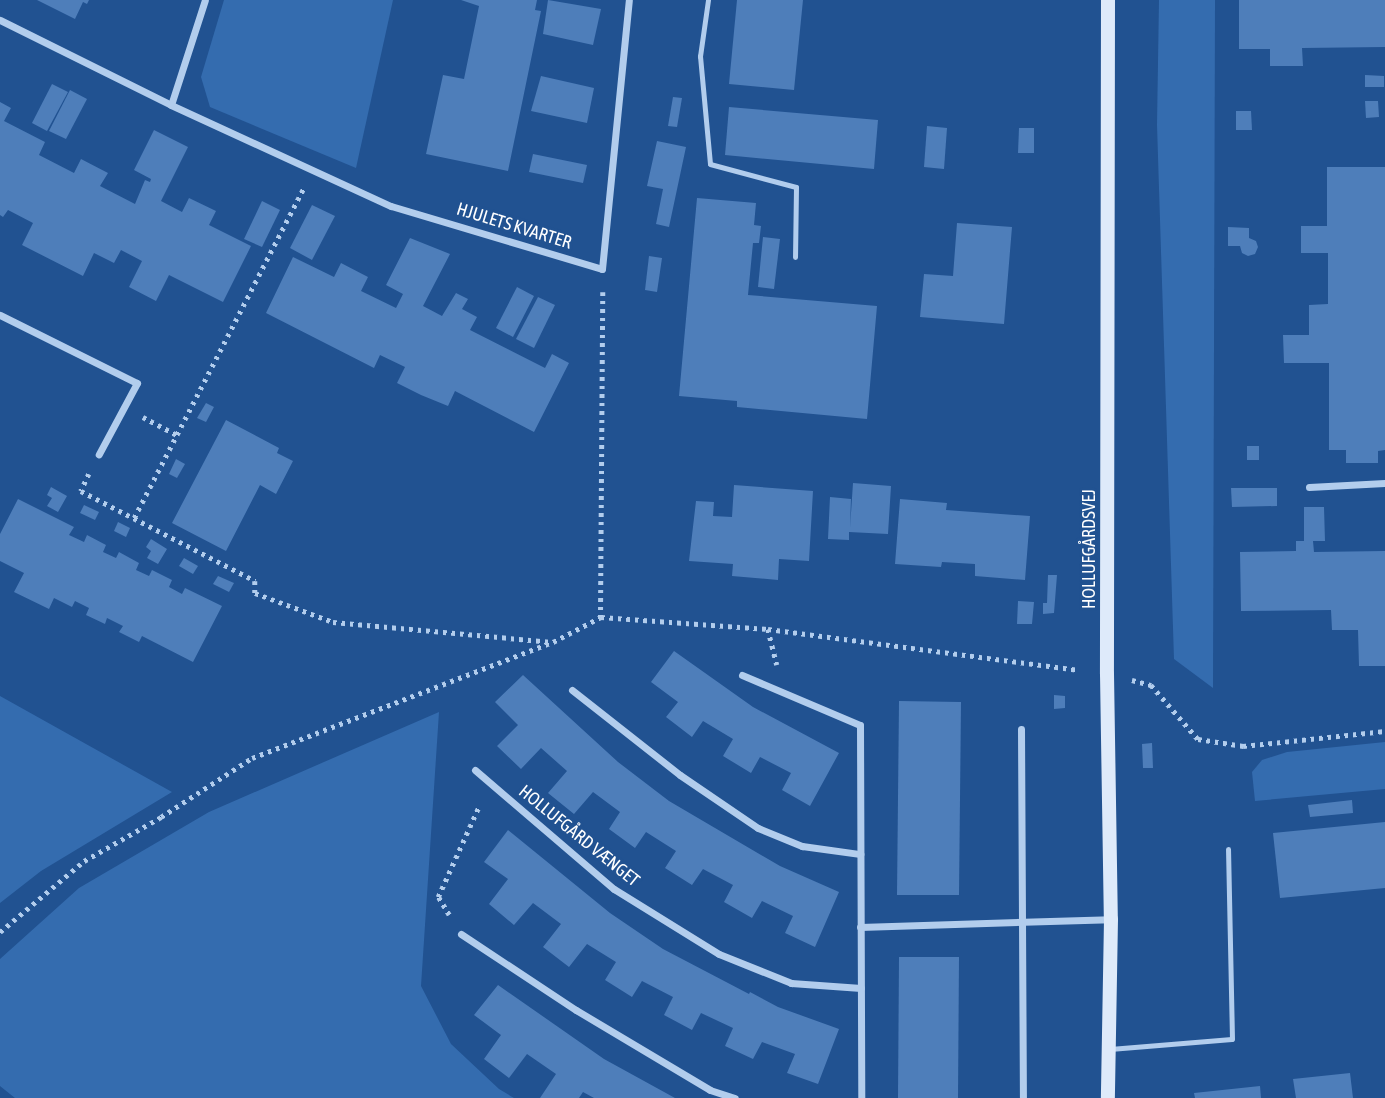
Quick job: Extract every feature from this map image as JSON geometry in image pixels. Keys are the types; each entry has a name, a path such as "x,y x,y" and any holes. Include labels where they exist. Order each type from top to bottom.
{"street":[{"path":"172,105 205,0"},
{"path":"602,269 629,0"},
{"name":"HOLLUFGÅRDSVEJ","path":"1108,0 1107,674 1111,919 1108,1098"},
{"name":"HJULETS KVARTER","path":"0,20 172,105 391,206 602,269"},
{"path":"0,315 137,383 99,454"},
{"path":"1309,487 1385,483"},
{"path":"742,675 859,725 861,1098"},
{"path":"572,690 680,775 758,828 802,846 860,853"},
{"path":"1021,729 1023,1098"},
{"name":"HOLLUFGÅRD VÆNGET","path":"475,770 614,889 719,954 791,983 861,988"},
{"path":"860,927 1111,919"},
{"path":"461,934 576,1010 710,1090 735,1098"}],"lane":[{"path":"708,0 700,56 710,164 796,187 795,257"},
{"path":"1110,1049 1232,1040 1228,849"}],"path":[{"path":"134,518 313,170"},
{"path":"601,617 604,323 602,269"},
{"path":"124,407 177,435"},
{"path":"99,454 81,491 255,582 255,593 333,622 553,642"},
{"path":"0,932 84,862 252,758 553,642 601,617 768,629 1107,674 1151,685 1198,739 1243,747 1385,731"},
{"path":"461,934 438,897 490,783"}],"shaded area":[{"path":"224,0 393,0 356,168 210,107 201,77"},
{"path":"1159,0 1215,0 1213,688 1174,659 1157,125"},
{"path":"0,696 172,792 41,871 0,903"},
{"path":"439,712 421,986 451,1044 499,1089 514,1098 15,1098 0,1086 0,959 79,888 209,812"},
{"path":"1385,742 1385,789 1255,801 1252,772 1262,760 1287,752"}],"building":[{"path":"37,0 89,0 87,4 83,2 75,19"},
{"path":"461,0 537,0 535,10 541,11 508,171 426,154 443,75 464,79 479,6"},
{"path":"548,0 601,9 593,45 543,34"},
{"path":"737,0 803,0 794,90 729,84"},
{"path":"1239,0 1385,0 1385,47 1302,48 1303,66 1270,66 1270,49 1239,49"},
{"path":"1365,75 1384,76 1384,87 1365,87"},
{"path":"541,76 594,88 587,123 531,111"},
{"path":"52,84 68,92 47,131 32,123"},
{"path":"70,90 87,99 66,139 49,131"},
{"path":"673,97 682,98 677,127 668,126"},
{"path":"1365,101 1378,101 1379,117 1366,118"},
{"path":"0,102 11,108 4,121 45,142 39,155 74,173 81,159 108,173 100,186 135,204 145,180 150,182 151,179 134,170 154,130 188,147 161,201 182,212 189,198 216,211 209,225 251,246 223,302 169,275 156,301 129,287 142,261 121,250 114,263 94,253 83,276 22,245 33,223 8,210 3,217 0,215"},
{"path":"729,107 878,120 874,169 725,155"},
{"path":"1236,111 1251,111 1252,130 1236,130"},
{"path":"927,126 947,128 944,169 924,167"},
{"path":"1019,128 1034,128 1034,153 1018,153"},
{"path":"657,141 686,147 669,227 656,224 663,189 647,186"},
{"path":"533,154 587,165 583,183 529,172"},
{"path":"1327,167 1385,167 1385,450 1378,451 1378,463 1346,463 1346,450 1329,450 1329,363 1284,363 1283,335 1309,335 1309,305 1328,304 1328,253 1301,253 1301,226 1327,226"},
{"path":"697,198 756,203 754,225 761,226 759,243 753,243 748,295 877,306 867,419 737,407 737,401 679,396"},
{"path":"262,201 280,210 262,247 244,239"},
{"path":"312,205 335,216 312,260 290,248"},
{"path":"957,223 1012,227 1004,324 920,317 924,274 953,276"},
{"path":"1228,227 1249,228 1249,238 1256,241 1258,247 1255,254 1248,256 1242,253 1240,246 1228,246"},
{"path":"763,237 780,239 774,289 758,287"},
{"path":"410,238 450,254 423,306 442,316 456,293 468,299 462,309 477,317 470,330 545,368 552,354 569,363 534,432 455,391 448,406 421,395 397,383 405,367 380,355 374,368 266,313 293,257 334,277 341,263 368,277 361,291 396,308 403,294 386,285"},
{"path":"649,256 662,258 657,292 645,290"},
{"path":"517,287 534,296 513,337 496,328"},
{"path":"538,297 555,305 534,348 516,339"},
{"path":"206,403 214,407 206,422 197,418"},
{"path":"226,420 279,448 277,453 293,461 276,494 260,485 226,551 172,523"},
{"path":"1247,446 1259,446 1259,460 1247,460"},
{"path":"176,459 185,464 177,478 169,474"},
{"path":"853,483 891,486 888,534 849,532 849,540 828,539 830,497 851,499 850,528"},
{"path":"734,485 813,491 809,561 779,559 778,580 732,576 733,564 689,561 696,501 714,502 713,516 732,517"},
{"path":"51,487 67,496 58,512 47,506 52,498 47,495"},
{"path":"1231,488 1277,488 1277,506 1232,507"},
{"path":"18,499 74,527 69,535 84,542 87,535 106,545 103,552 116,558 119,552 139,563 136,570 149,576 152,570 172,580 169,587 182,594 185,588 222,606 193,662 142,636 139,642 119,632 123,626 107,618 105,624 86,615 89,608 75,601 72,607 54,598 49,609 14,592 24,573 0,561 0,534"},
{"path":"900,499 947,503 946,510 1030,516 1025,580 975,576 975,564 942,562 941,567 895,564"},
{"path":"84,505 99,512 95,520 80,513"},
{"path":"1304,507 1324,507 1325,541 1313,541 1314,552 1385,551 1385,666 1359,666 1358,630 1332,630 1331,610 1241,611 1240,552 1296,551 1296,541 1304,541"},
{"path":"118,522 130,528 126,537 114,531"},
{"path":"151,539 167,549 158,564 147,558 151,551 146,547"},
{"path":"184,558 198,566 193,574 179,566"},
{"path":"1048,575 1057,575 1054,613 1043,614 1043,603 1047,603"},
{"path":"218,576 234,583 229,592 213,584"},
{"path":"1018,601 1034,602 1032,624 1017,624"},
{"path":"674,651 753,707 839,753 810,806 782,790 791,773 760,757 751,773 723,756 733,739 703,721 692,737 666,717 678,702 651,682"},
{"path":"523,675 618,762 669,801 780,866 839,892 815,947 785,933 793,916 762,901 752,918 724,902 733,885 703,869 692,885 665,868 676,851 646,832 635,848 609,829 620,812 593,792 574,814 548,793 567,771 541,748 521,769 497,746 518,725 495,702"},
{"path":"1054,695 1065,696 1065,708 1054,709"},
{"path":"899,701 961,702 959,895 897,895"},
{"path":"1152,743 1153,768 1143,768 1142,744"},
{"path":"1352,800 1353,813 1310,817 1308,805"},
{"path":"1385,822 1385,888 1280,898 1273,833"},
{"path":"508,830 610,913 663,949 749,994 750,992 778,1007 839,1029 818,1084 787,1073 795,1054 762,1042 753,1059 725,1046 733,1028 701,1013 692,1030 664,1015 673,997 642,981 632,997 605,980 616,962 587,944 569,967 543,947 561,924 533,903 514,925 489,904 508,879 484,862"},
{"path":"899,957 959,957 958,1098 898,1098"},
{"path":"498,985 604,1059 675,1098 594,1098 583,1092 579,1098 540,1098 556,1074 527,1054 509,1078 484,1059 501,1035 474,1015"},
{"path":"1350,1073 1353,1098 1296,1098 1293,1079"},
{"path":"1260,1086 1261,1098 1195,1098 1194,1093"}]}
